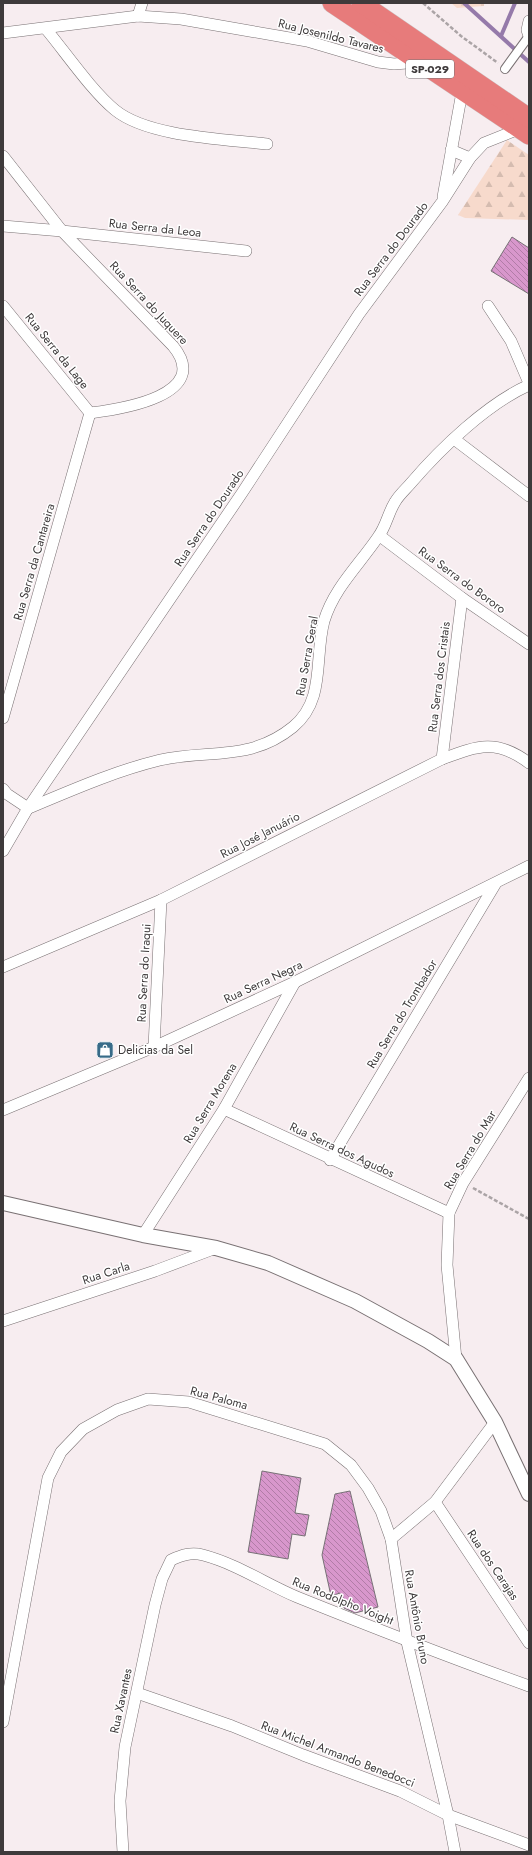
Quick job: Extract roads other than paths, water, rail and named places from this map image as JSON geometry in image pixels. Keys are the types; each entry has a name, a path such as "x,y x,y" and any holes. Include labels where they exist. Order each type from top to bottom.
{"highway":[{"name":"SP-029","path":"332,3 462,92 526,127"},
{"name":"SP-029","path":"361,3 526,127"}],"street":[{"path":"138,16 142,3"},
{"name":"Rua Josenildo Tavares","path":"3,33 46,29 138,16 181,19 307,41 378,62 399,64 420,62"},
{"path":"505,69 527,38 529,21"},
{"path":"46,29 106,101 126,117 160,130 267,144"},
{"name":"Rua Serra do Dourado","path":"442,202 462,92"},
{"name":"Rua Serra do Dourado","path":"3,851 28,808 242,493 358,314 442,202 470,158 484,143 526,127"},
{"path":"451,150 470,158"},
{"name":"Rua Serra do Juquere","path":"3,156 62,231 173,346 179,353 182,361 181,380 177,386 168,392 127,406 90,412"},
{"name":"Rua Serra da Leoa","path":"3,226 246,251"},
{"name":"Rua Serra da Lage","path":"3,306 90,412"},
{"path":"488,306 511,341 529,384"},
{"name":"Rua Serra Geral","path":"28,808 131,767 162,759 228,754 251,749 292,728 306,713 315,695 319,645 323,626 337,591 380,536 395,502 426,466 454,439 500,401 529,384"},
{"name":"Rua Serra da Cantareira","path":"3,718 90,412"},
{"path":"454,439 529,496"},
{"name":"Rua Serra do Bororo","path":"380,536 462,598 529,644"},
{"name":"Rua Serra dos Cristais","path":"442,759 462,598"},
{"name":"Rua José Januário","path":"3,967 160,900 442,759 469,749 485,746 498,746 529,763"},
{"path":"3,789 7,794 28,808"},
{"name":"Rua Serra Negra","path":"3,1110 154,1047 295,982 529,866"},
{"name":"Rua Serra do Trombador","path":"330,1160 496,883"},
{"name":"Rua Serra do Iraqui","path":"154,1047 160,900"},
{"name":"Rua Serra Morena","path":"143,1235 224,1109 295,982"},
{"name":"Rua Serra do Mar","path":"456,1359 447,1265 449,1213 463,1183 529,1078"},
{"name":"Rua Serra dos Agudos","path":"224,1109 330,1160 449,1213"},
{"path":"3,1203 143,1235 216,1248 268,1264 355,1301 428,1341 456,1359 495,1422 529,1494"},
{"name":"Rua Carla","path":"3,1321 155,1271 216,1248"},
{"name":"Rua Paloma","path":"3,1718 48,1478 61,1452 83,1429 117,1410 148,1399 189,1402 325,1444 351,1465 368,1488 381,1511 391,1539"},
{"path":"391,1539 435,1502 495,1422"},
{"name":"Rua dos Carajas","path":"435,1502 529,1643"},
{"name":"Rua Antônio Bruno","path":"391,1539 407,1642 448,1814 455,1852"},
{"name":"Rua Rodolpho Voight","path":"171,1560 185,1554 202,1555 221,1561 291,1594 407,1642 529,1686"},
{"name":"Rua Xavantes","path":"123,1852 120,1801 125,1746 155,1605 162,1579 171,1560"},
{"name":"Rua Michel Armando Benedocci","path":"137,1693 232,1726 303,1756 400,1791 448,1814 529,1844"}],"waterway":[{"path":"464,3 529,62"},
{"path":"501,36 515,3"}],"place":[{"name":"Delicias da Sel","path":"105,1050"}]}
